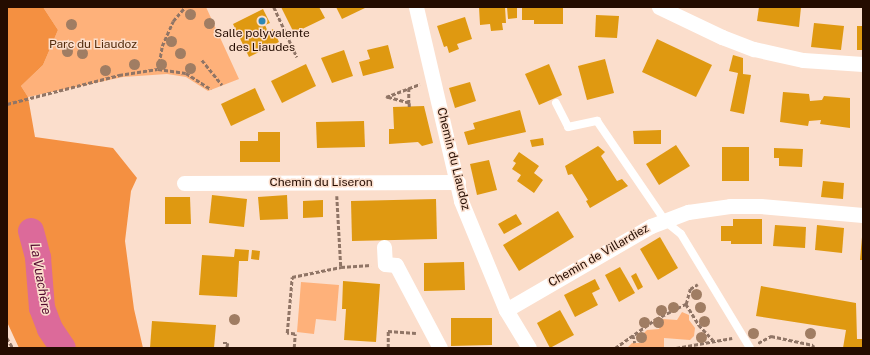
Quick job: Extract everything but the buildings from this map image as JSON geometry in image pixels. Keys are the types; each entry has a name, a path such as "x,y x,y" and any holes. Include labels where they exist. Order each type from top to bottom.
{"street":[{"name":"Chemin du Liaudoz","path":"416,7 468,221 506,310 529,348"},
{"path":"659,7 722,37 754,49 803,60 863,64"},
{"name":"Chemin du Liseron","path":"184,183 458,182"},
{"name":"Chemin de Villardiez","path":"506,310 651,226 666,222 688,212 730,206 760,206 863,215"},
{"path":"384,247 385,264 396,265 440,348"}],"lane":[{"path":"556,103 568,127 597,121 666,222 681,234 753,346"}],"path":[{"path":"158,69 162,46 173,21 185,7"},
{"path":"274,7 297,57"},
{"path":"202,60 222,85"},
{"path":"7,104 112,76 158,69 186,73 211,89"},
{"path":"409,103 386,97 426,82"},
{"path":"409,88 409,107"},
{"path":"341,267 341,226 337,226 336,196 344,196"},
{"path":"294,348 295,334 287,333 292,278 341,267 385,264"},
{"path":"700,282 690,289 686,304 699,325 714,340"},
{"path":"615,348 656,319 686,304"},
{"path":"388,348 388,331 422,333 430,329"},
{"path":"633,335 635,343"},
{"path":"753,346 771,336 813,344 814,348"},
{"path":"7,338 13,348"},
{"path":"676,348 714,340 734,338"},
{"path":"223,342 228,343 227,348"}],"green space":[{"name":"Parc du Liaudoz","path":"43,7 206,7 239,79 208,91 186,77 167,74 123,77 28,97 21,86 43,65 58,30"},
{"path":"301,282 339,285 336,321 316,319 314,334 297,332"},
{"path":"682,312 689,315 689,320 695,328 694,336 690,340 664,338 664,348 627,348 632,343 641,343 643,334 647,330 659,329 663,319 677,320"}],"shaded area":[{"path":"7,7 43,7 58,30 43,65 21,86 28,97 35,137 113,148 137,178 131,191 125,241 134,309 143,348 19,348 7,322"}],"waterway":[{"name":"La Vuachère","path":"31,231 38,258 42,308 50,329 63,348"}],"place":[{"name":"Salle polyvalente des Liaudes","path":"262,21"}]}
